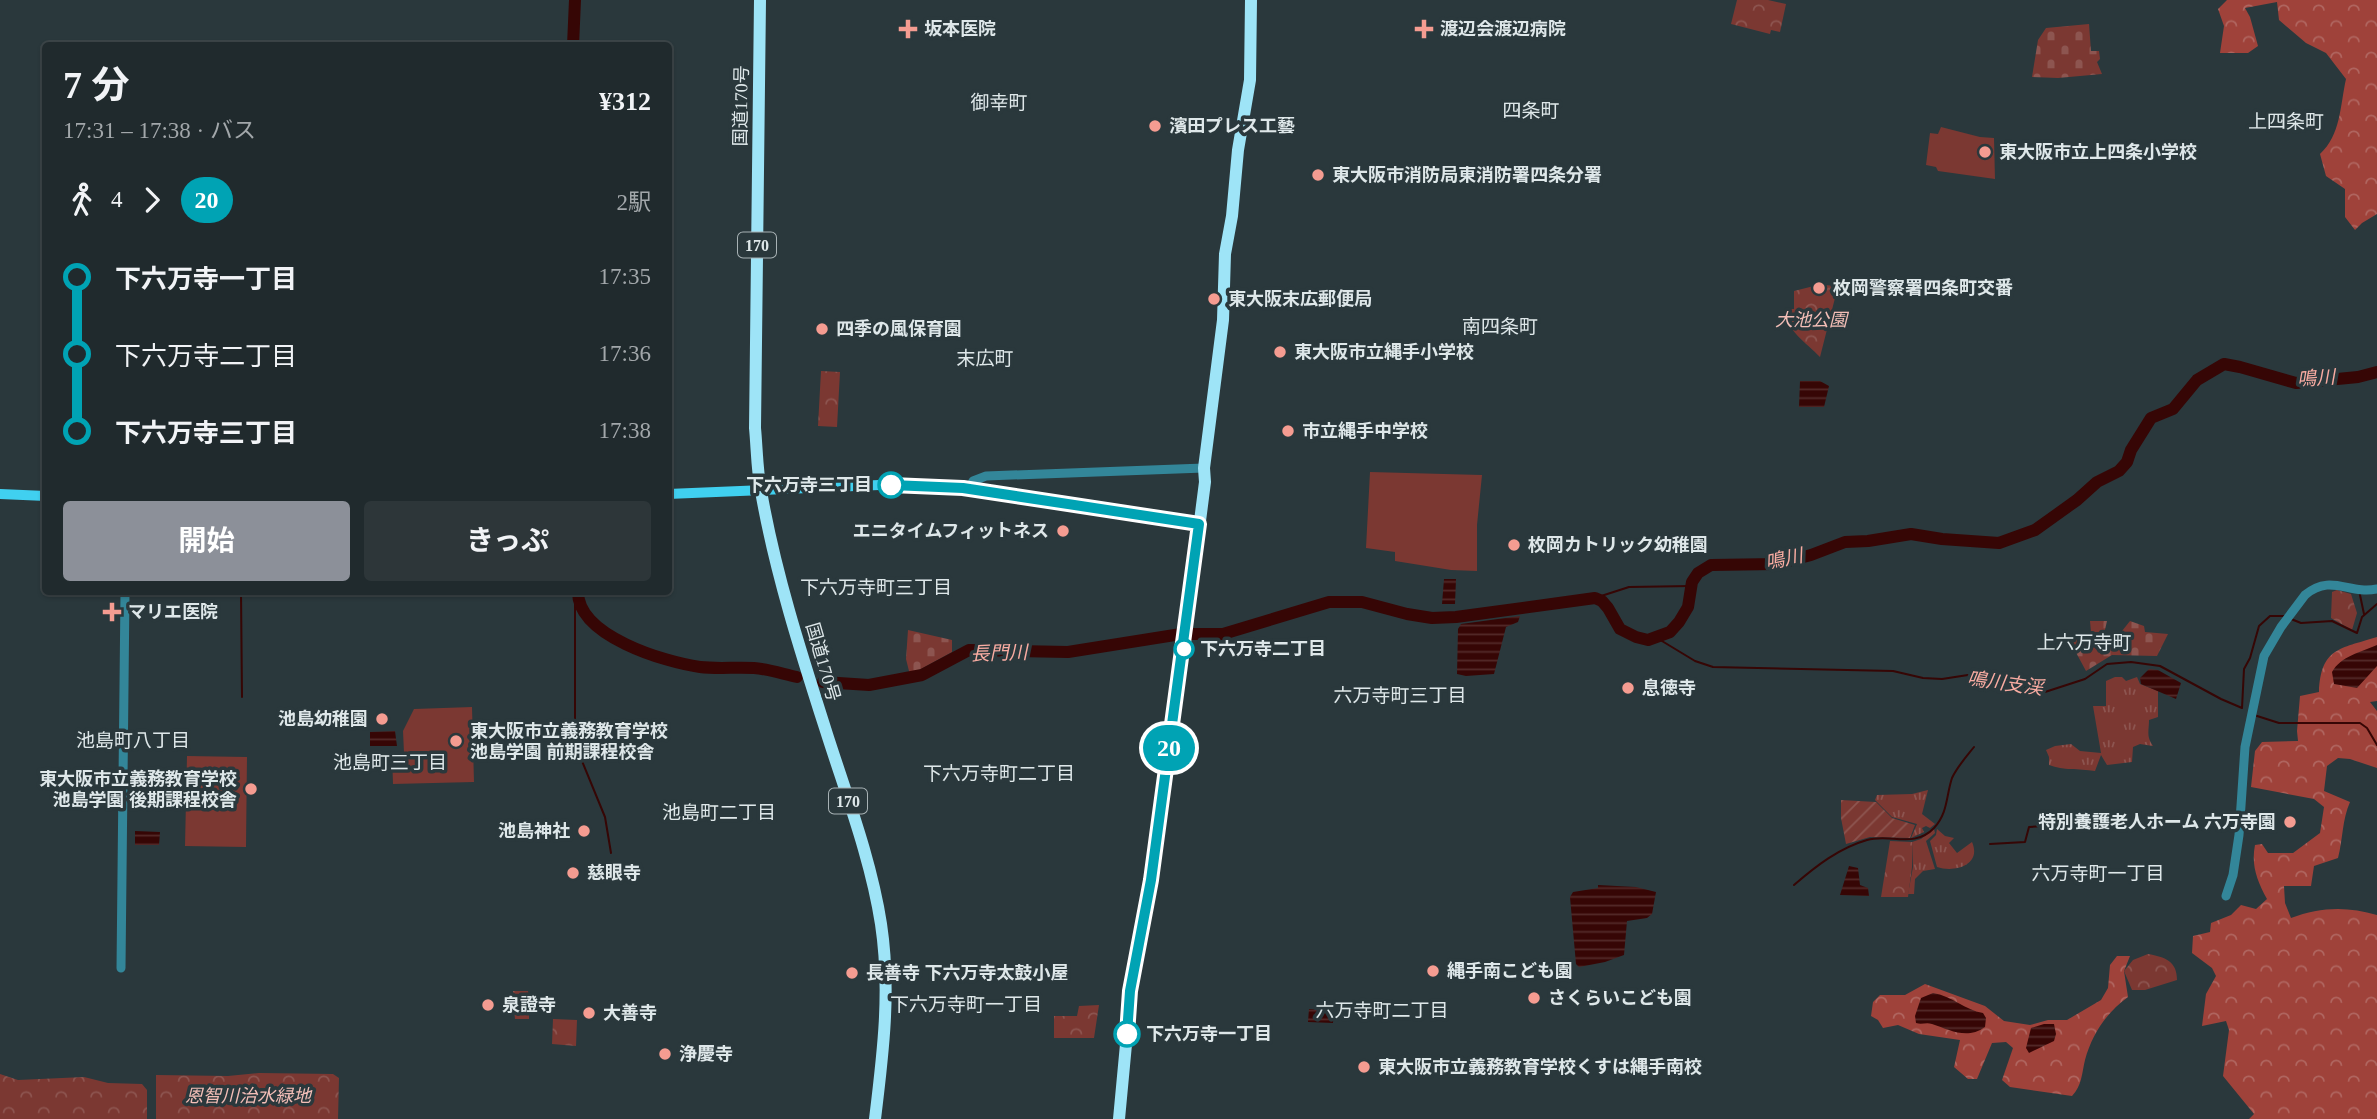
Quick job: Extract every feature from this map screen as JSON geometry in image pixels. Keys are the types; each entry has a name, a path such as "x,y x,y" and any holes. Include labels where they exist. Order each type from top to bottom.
{"highway":[{"name":"国道170号","path":"760,0 755,428 761,490 781,579 867,864 881,921 886,1024 875,1119"},
{"path":"1119,1119 1130,991 1151,880 1186,635 1225,299 1225,254 1234,207 1238,150 1250,80 1251,0"}],"main road":[{"path":"672,494 879,485 969,490 1199,524"},
{"path":"0,494 42,496"}],"street":[{"path":"969,490 973,481 986,476 1205,468"},
{"path":"2226,896 2233,874 2239,835 2241,782 2247,736 2268,649 2305,594 2322,584 2369,591 2377,589"},
{"path":"121,968 125,595"}],"green space":[{"path":"1737,0 1768,0 1786,4 1780,32 1771,30 1770,34 1731,24"},
{"path":"2227,0 2377,0 2377,214 2355,230 2345,217 2345,189 2326,176 2320,154 2336,129 2346,79 2326,53 2306,43 2279,20 2277,2 2245,8 2258,46 2248,53 2220,53 2224,26 2218,9"},
{"path":"2089,24 2091,51 2099,51 2100,59 2097,62 2102,74 2058,78 2032,77 2038,40 2046,28"},
{"path":"1941,127 1994,138 1995,179 1938,171 1936,167 1926,165 1930,133 1938,134"},
{"name":"大池公園","path":"1824,285 1843,289 1836,294 1820,357 1793,330 1785,309 1794,309 1794,291 1814,286 1814,292 1823,291"},
{"path":"821,371 840,372 837,427 818,426"},
{"path":"1370,472 1482,475 1477,525 1477,571 1451,570 1395,561 1395,552 1366,548"},
{"path":"2337,590 2351,594 2357,613 2352,630 2331,618 2332,592"},
{"path":"2090,621 2107,621 2104,634 2114,641 2130,621 2144,626 2145,632 2168,634 2157,656 2112,655 2086,671 2073,647 2070,635 2091,632"},
{"path":"908,630 952,640 952,652 910,675 906,659"},
{"path":"2377,637 2377,701 2370,702 2377,711 2377,768 2338,758 2327,766 2324,791 2350,802 2338,858 2314,866 2311,886 2284,886 2285,903 2291,918 2334,909 2377,915 2377,1119 2249,1119 2254,1114 2223,1076 2229,1030 2226,1021 2202,1026 2206,994 2216,976 2212,968 2192,953 2193,936 2210,932 2211,923 2231,915 2241,905 2256,909 2267,899 2256,873 2255,845 2262,844 2268,853 2293,853 2320,833 2324,807 2314,799 2251,787 2255,751 2262,742 2298,741 2300,696 2319,692 2328,658 2342,648"},
{"path":"2122,677 2126,681 2137,677 2140,684 2158,691 2158,717 2149,720 2149,736 2153,746 2140,744 2133,747 2132,762 2107,765 2101,755 2095,771 2049,765 2046,750 2055,746 2071,744 2080,751 2101,753 2093,706 2106,706 2106,681"},
{"path":"472,707 474,782 393,784 392,753 404,753 403,731 414,709"},
{"path":"187,756 247,757 246,847 185,846"},
{"path":"1928,790 1922,814 1935,824 1930,828 1922,828 1924,832 1911,838 1917,824 1892,817 1875,800 1877,795 1912,794"},
{"path":"1841,800 1876,802 1892,818 1915,825 1910,838 1870,837 1846,844"},
{"path":"1934,829 1935,833 1926,841 1935,869 1923,871 1915,879 1914,894 1908,894 1913,867 1912,842"},
{"path":"1937,829 1945,836 1954,838 1949,843 1957,853 1972,842 1974,850 1970,862 1959,868 1937,867 1930,841 1936,835"},
{"path":"1890,841 1912,842 1908,897 1881,897"},
{"path":"2148,954 2169,961 2175,968 2177,980 2145,990 2132,990 2124,971 2133,960"},
{"path":"2117,956 2130,956 2124,971 2128,997 2113,1010 2096,1033 2088,1050 2080,1083 2072,1096 2010,1087 2002,1080 2013,1048 2006,1042 1992,1043 1977,1079 1968,1079 1954,1067 1960,1040 1919,1034 1898,1025 1883,1028 1878,1020 1871,1016 1873,1002 1880,995 1905,995 1925,984 1985,1006 2004,1021 2030,1025 2048,1020 2067,1020 2101,1000 2108,988 2110,965"},
{"path":"513,991 528,991 532,1003 532,1015 529,1015 529,1019 515,1019"},
{"path":"1099,1005 1094,1038 1054,1038 1054,1016 1077,1016 1079,1006"},
{"path":"553,1019 577,1020 576,1046 552,1044"},
{"name":"恩智川治水緑地","path":"259,1073 333,1074 339,1078 338,1119 156,1119 156,1075 228,1076"},
{"name":"恩智川治水緑地","path":"0,1074 18,1080 84,1077 108,1083 142,1084 147,1090 147,1119 0,1119"}],"shaded area":[{"path":"1800,381 1820,381 1829,386 1824,407 1799,407"},
{"path":"1444,579 1456,579 1455,604 1442,604"},
{"path":"1520,616 1518,622 1506,627 1494,674 1457,674 1458,629 1461,624"},
{"path":"2377,645 2377,666 2357,688 2334,684 2332,672 2341,662"},
{"path":"2149,669 2158,670 2181,683 2176,699 2141,684 2140,678"},
{"path":"395,731 397,746 370,746 370,732"},
{"path":"135,831 160,832 159,845 135,845"},
{"path":"1849,866 1858,868 1860,885 1868,888 1869,896 1840,895"},
{"path":"1598,885 1636,887 1656,892 1652,914 1647,918 1627,921 1624,955 1579,967 1576,964 1570,897 1573,892 1598,888"},
{"path":"1933,993 1983,1013 1986,1018 1985,1027 1965,1033 1930,1023 1916,1023 1915,1016 1921,998"},
{"path":"1309,1009 1334,1011 1333,1023 1308,1022"},
{"path":"2054,1024 2054,1041 2029,1053 2026,1048 2031,1028"}],"waterway":[{"name":"長門川","path":"573,42 575,0"},
{"name":"鳴川","path":"823,682 869,685 922,675 969,650 1068,652 1181,634 1223,634 1329,602 1362,602 1432,618 1595,598 1608,608 1620,629 1648,640 1670,632 1679,622 1688,607 1692,582 1698,573 1711,565 1776,564 1845,542 1911,534 1999,543 2035,530 2097,482 2119,471 2127,462 2131,450 2151,418 2173,409 2197,380 2224,364 2296,383 2358,377 2377,372"},
{"path":"1595,598 1629,587 1691,586"},
{"path":"241,595 242,697"},
{"name":"長門川","path":"579,595 582,608 592,622 607,634 646,653 700,667 754,668 797,677"},
{"path":"2360,595 2364,614"},
{"path":"578,598 575,601 575,744 605,817 611,853"},
{"name":"鳴川支渓","path":"2291,619 2301,623 2332,621 2357,633 2362,617 2377,604"},
{"name":"鳴川支渓","path":"1657,638 1695,661 1713,667 1893,671 1942,679 1968,675 2045,692 2085,679 2107,664 2131,662 2160,666 2242,708 2244,669 2259,626 2270,616 2286,616"},
{"path":"2254,715 2279,723 2360,723 2367,728 2377,745"},
{"path":"1794,885 1828,858 1857,843 1876,838 1918,838 1934,828 1942,816 1952,778 1974,747"},
{"path":"1990,844 2025,842 2029,827 2059,825"}],"bus line":[{"name":"20","path":"891,485 963,488 1199,524 1151,880 1130,991 1127,1034"}],"place":[{"name":"坂本医院","path":"908,29"},
{"name":"渡辺会渡辺病院","path":"1424,29"},
{"name":"濱田プレス工藝","path":"1155,126"},
{"name":"東大阪市立上四条小学校","path":"1985,152"},
{"name":"東大阪市消防局東消防署四条分署","path":"1318,175"},
{"name":"枚岡警察署四条町交番","path":"1819,288"},
{"name":"東大阪末広郵便局","path":"1214,299"},
{"name":"四季の風保育園","path":"822,329"},
{"name":"東大阪市立縄手小学校","path":"1280,352"},
{"name":"市立縄手中学校","path":"1288,431"},
{"name":"下六万寺三丁目","path":"891,485"},
{"name":"エニタイムフィットネス","path":"1063,531"},
{"name":"枚岡カトリック幼稚園","path":"1514,545"},
{"name":"マリエ医院","path":"112,612"},
{"name":"下六万寺二丁目","path":"1184,649"},
{"name":"息徳寺","path":"1628,688"},
{"name":"池島幼稚園","path":"382,719"},
{"name":"東大阪市立義務教育学校 池島学園 前期課程校舎","path":"456,741"},
{"name":"東大阪市立義務教育学校 池島学園 後期課程校舎","path":"251,789"},
{"name":"特別養護老人ホーム 六万寺園","path":"2290,822"},
{"name":"池島神社","path":"584,831"},
{"name":"慈眼寺","path":"573,873"},
{"name":"縄手南こども園","path":"1433,971"},
{"name":"長善寺 下六万寺太鼓小屋","path":"852,973"},
{"name":"さくらいこども園","path":"1534,998"},
{"name":"泉證寺","path":"488,1005"},
{"name":"大善寺","path":"589,1013"},
{"name":"下六万寺一丁目","path":"1127,1034"},
{"name":"浄慶寺","path":"665,1054"},
{"name":"東大阪市立義務教育学校くすは縄手南校","path":"1364,1067"}],"district":[{"name":"御幸町","path":"999,102"},
{"name":"四条町","path":"1531,110"},
{"name":"上四条町","path":"2286,121"},
{"name":"南四条町","path":"1500,326"},
{"name":"末広町","path":"985,358"},
{"name":"下六万寺町三丁目","path":"876,587"},
{"name":"上六万寺町","path":"2084,642"},
{"name":"六万寺町三丁目","path":"1400,695"},
{"name":"池島町八丁目","path":"133,740"},
{"name":"池島町三丁目","path":"390,762"},
{"name":"下六万寺町二丁目","path":"999,773"},
{"name":"池島町二丁目","path":"719,812"},
{"name":"六万寺町一丁目","path":"2098,873"},
{"name":"下六万寺町一丁目","path":"966,1004"},
{"name":"六万寺町二丁目","path":"1382,1010"}]}
